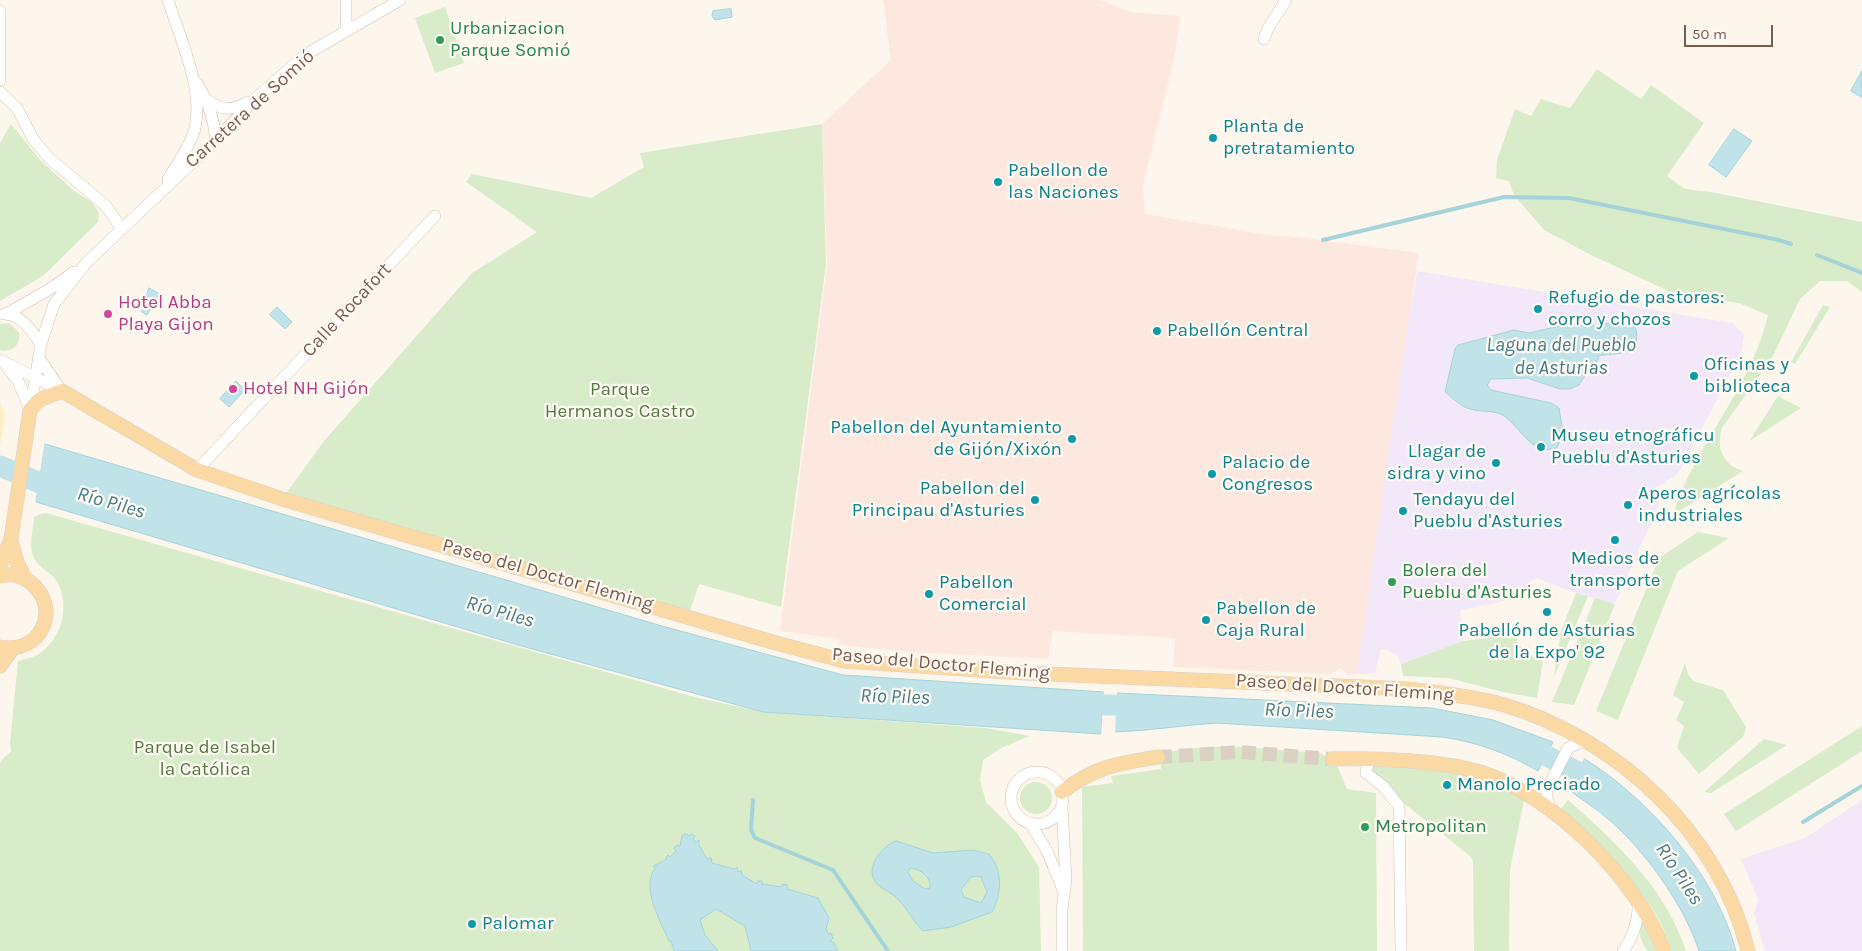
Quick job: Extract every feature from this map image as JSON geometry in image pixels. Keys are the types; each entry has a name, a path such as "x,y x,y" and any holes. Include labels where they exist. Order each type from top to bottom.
{"main road":[{"name":"Paseo del Doctor Fleming","path":"62,391 197,470 282,499 776,643 844,661 1025,673 1408,689 1471,697 1503,704 1588,743 1617,762 1645,784 1690,833 1710,861 1726,889 1748,951"},
{"path":"0,566 11,540 30,410 39,400 62,391"},
{"path":"11,540 17,562 26,580"},
{"path":"0,576 8,574 26,580 39,589 45,602 46,618 40,632 26,645 6,647 0,666"},
{"path":"1062,799 1083,776 1111,765 1158,757"},
{"path":"1332,759 1369,758 1446,766 1484,774 1526,794 1552,811 1599,855 1638,900 1657,933 1664,951"}],"street":[{"path":"168,0 192,75 202,99 208,129 216,140"},
{"path":"346,0 346,30"},
{"name":"Carretera de Somió","path":"157,195 216,140 256,98 305,55 400,0"},
{"path":"1264,39 1268,28 1286,0"},
{"path":"0,11 0,80"},
{"path":"0,92 17,108 33,139 57,167 104,205 122,229"},
{"path":"202,99 224,110 235,109 256,98"},
{"path":"3,314 50,289 86,263 157,195 185,151 193,134 202,99"},
{"name":"Calle Rocafort","path":"197,470 435,216"},
{"path":"30,410 41,344 54,304 86,263"},
{"path":"3,314 21,318 41,344"},
{"path":"39,358 62,391"},
{"path":"0,361 62,391"},
{"path":"0,361 18,381 26,395 30,410"},
{"path":"1561,729 1568,748"},
{"path":"1552,811 1547,799 1546,790 1568,748 1579,743 1588,743"},
{"path":"1369,758 1366,772 1383,786 1399,806 1401,951"},
{"path":"1062,951 1066,880 1062,799 1056,780 1044,773 1031,773 1019,780 1012,791 1012,805 1018,816 1030,823 1047,851 1064,892"},
{"path":"1030,823 1050,821 1055,817 1062,799"},
{"path":"1622,951 1629,943 1635,926 1638,900"}],"shaded area":[{"path":"883,0 1100,0 1130,12 1180,16 1175,56 1143,185 1145,214 1268,235 1290,236 1419,253 1357,674 1348,675 1341,668 1330,674 1173,667 1175,638 1053,631 1048,659 911,652 848,646 839,645 840,639 780,631 827,265 822,124 891,60"},
{"name":"Museu etnográficu Pueblu d'Asturies","path":"1417,271 1732,323 1744,334 1741,354 1678,474 1655,488 1659,505 1615,604 1576,593 1536,578 1505,601 1460,610 1463,641 1401,664 1398,656 1388,650 1381,649 1375,673 1357,674 1393,421"},
{"path":"1862,800 1862,951 1765,951 1754,913 1758,899 1741,859 1805,838"}],"green space":[{"name":"Urbanizacion Parque Somió","path":"445,7 464,63 435,73 415,18"},
{"path":"1597,69 1641,99 1651,85 1704,123 1667,176 1685,189 1711,192 1862,222 1862,292 1847,281 1820,281 1800,299 1772,358 1722,428 1720,449 1722,454 1730,464 1743,471 1673,515 1695,464 1750,367 1768,315 1739,303 1677,295 1591,255 1544,230 1514,195 1509,181 1496,178 1497,160 1515,109 1531,116 1541,99 1570,108"},
{"path":"11,124 41,161 74,191 92,202 99,213 98,222 43,276 0,301 0,143"},
{"name":"Parque Hermanos Castro","path":"822,124 826,264 781,607 699,584 688,617 282,499 324,441 472,273 537,232 466,182 472,174 591,198 644,167 640,153"},
{"path":"1823,305 1830,307 1795,364 1791,362"},
{"path":"9,323 19,332 19,341 12,349 0,350 0,324"},
{"path":"1778,396 1801,408 1750,440"},
{"name":"Parque de Isabel la Católica","path":"46,513 698,698 763,712 986,728 1030,736 1001,748 983,760 980,780 986,802 1017,833 1039,867 1041,951 0,951 0,764 11,751 10,743 18,661 35,656 45,649 58,632 63,611 61,590 56,580 37,564 32,551 31,542 34,517"},
{"path":"1698,532 1729,538 1678,571 1618,720 1596,711 1659,558"},
{"path":"1576,593 1588,596 1554,677 1561,631"},
{"path":"1595,598 1615,604 1574,705 1552,702"},
{"path":"1512,634 1518,637 1516,645 1529,649 1528,655 1543,660 1537,698 1503,692 1448,678 1403,676 1401,664 1463,641 1503,636 1508,638"},
{"path":"1685,663 1688,674 1693,681 1723,690 1746,727 1743,737 1699,774 1677,748 1684,726 1676,720 1684,702 1673,695"},
{"path":"1862,726 1862,751 1736,831 1724,814"},
{"path":"1764,739 1787,745 1711,793 1704,792"},
{"path":"1229,746 1320,753 1336,763 1347,789 1376,793 1377,951 1083,951 1082,787 1113,783 1111,776 1161,769 1159,754 1184,749"},
{"path":"1369,758 1484,774 1524,800 1510,870 1509,951 1474,951 1473,861 1470,856 1366,773"},
{"path":"1036,782 1048,786 1052,798 1048,810 1036,814 1024,810 1020,798 1024,786"},
{"path":"1568,800 1621,850 1653,887 1677,928 1686,951 1672,951 1664,930 1640,891 1610,857 1560,810"},
{"path":"1642,920 1657,951 1648,951 1643,943 1640,936"}],"sand":[{"path":"0,402 5,414 0,446"}],"water":[{"path":"731,9 732,17 715,20 712,16 713,11"},
{"path":"1862,71 1862,94 1861,97 1851,91"},
{"path":"1734,129 1752,141 1726,177 1709,165"},
{"path":"149,288 160,294 147,315 142,312"},
{"path":"277,307 292,322 285,329 270,315"},
{"name":"Laguna del Pueblo de Asturias","path":"1572,323 1586,327 1609,323 1631,324 1636,329 1637,338 1635,345 1626,352 1599,356 1594,369 1586,374 1579,385 1570,389 1560,389 1527,378 1491,379 1487,385 1491,390 1551,403 1559,408 1563,433 1557,448 1542,449 1529,441 1503,415 1467,408 1445,392 1455,349 1458,345 1514,330 1529,333"},
{"path":"236,381 245,390 229,407 220,399"},
{"path":"45,444 662,626 843,675 1104,692 1101,734 763,712 525,647 36,502"},
{"path":"1117,693 1432,708 1493,720 1553,742 1538,771 1492,749 1442,737 1217,723 1115,732"},
{"path":"1585,759 1633,796 1677,842 1697,868 1713,895 1736,951 1699,951 1676,901 1642,853 1612,822 1569,790"},
{"path":"686,834 695,836 693,839 696,842 699,840 699,845 707,859 711,858 712,863 734,869 737,867 738,872 741,870 742,875 757,884 758,881 762,881 762,884 781,887 783,884 787,885 787,889 818,898 829,918 826,929 833,938 830,941 834,943 838,951 751,951 745,926 716,909 700,920 705,935 718,951 674,951 653,904 650,885 651,876 655,868 653,866 665,860 668,855 670,857 676,851 674,848 677,845 680,846 682,836"},
{"path":"896,841 933,853 973,850 989,854 997,868 1000,882 998,897 992,912 951,927 923,931 899,900 879,886 873,878 873,865 876,859","holes":["911,868 919,870 927,877 930,888 925,889 913,881 908,872","981,877 987,892 981,903 964,897 961,890 970,878"]}],"pier":[{"path":"45,441 35,504 37,505 34,504 33,502 42,443"},
{"path":"1104,689 1106,692 1103,734 1101,736"},
{"path":"1117,690 1115,735 1113,732 1115,692"}],"waterway":[{"path":"1323,240 1504,197 1569,198 1791,244"},
{"path":"1817,255 1862,273"},
{"name":"Río Piles","path":"0,466 40,483 66,490"},
{"name":"Río Piles","path":"1074,704 1146,706"},
{"name":"Río Piles","path":"1520,742 1578,772 1602,789"},
{"path":"1803,822 1862,786"},
{"path":"753,800 751,830 755,838 833,870 888,951"}],"tunnel":[{"path":"1158,757 1240,752 1332,759"}],"place":[{"name":"Urbanizacion Parque Somió","path":"440,40"},
{"name":"Planta de pretratamiento","path":"1213,138"},
{"name":"Pabellon de las Naciones","path":"998,182"},
{"name":"Refugio de pastores: corro y chozos","path":"1538,309"},
{"name":"Hotel Abba Playa Gijon","path":"108,314"},
{"name":"Pabellón Central","path":"1157,331"},
{"name":"Oficinas y biblioteca","path":"1694,376"},
{"name":"Hotel NH Gijón","path":"233,389"},
{"name":"Pabellon del Ayuntamiento de Gijón/Xixón","path":"1072,439"},
{"name":"Museu etnográficu Pueblu d'Asturies","path":"1541,447"},
{"name":"Llagar de sidra y vino","path":"1496,463"},
{"name":"Palacio de Congresos","path":"1212,474"},
{"name":"Pabellon del Principau d'Asturies","path":"1035,500"},
{"name":"Aperos agrícolas industriales","path":"1628,505"},
{"name":"Tendayu del Pueblu d'Asturies","path":"1403,511"},
{"name":"Medios de transporte","path":"1615,540"},
{"name":"Bolera del Pueblu d'Asturies","path":"1392,582"},
{"name":"Pabellon Comercial","path":"929,594"},
{"name":"Pabellón de Asturias de la Expo' 92","path":"1547,612"},
{"name":"Pabellon de Caja Rural","path":"1206,620"},
{"name":"Manolo Preciado","path":"1447,785"},
{"name":"Metropolitan","path":"1365,827"},
{"name":"Palomar","path":"472,924"}]}
